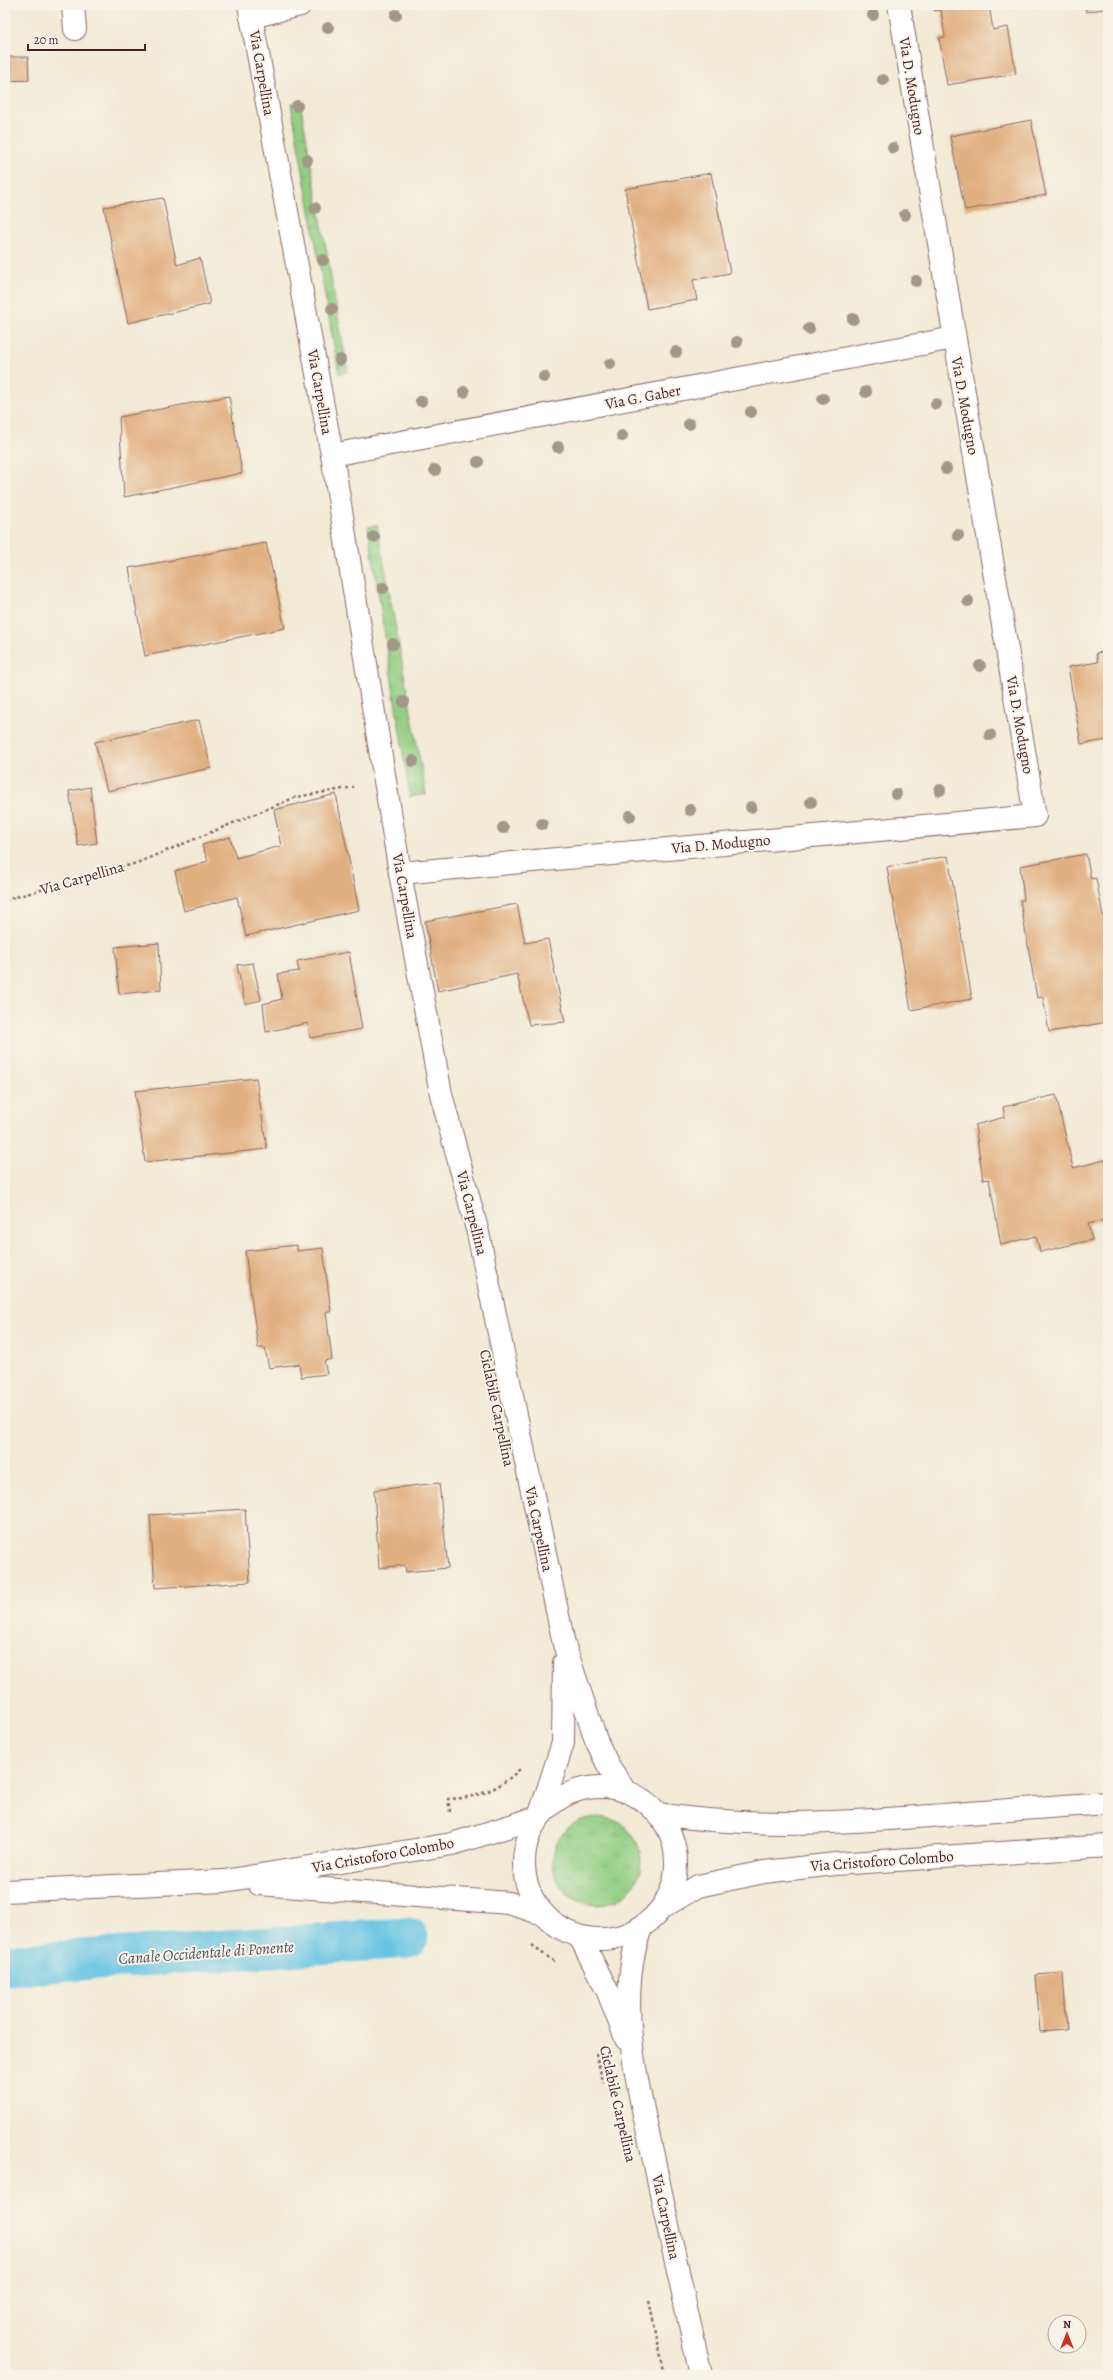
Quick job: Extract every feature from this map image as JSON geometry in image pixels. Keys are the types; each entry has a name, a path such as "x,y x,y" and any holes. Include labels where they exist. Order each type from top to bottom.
{"street":[{"path":"73,5 75,29"},
{"path":"250,11 300,5"},
{"name":"Via D. Modugno","path":"400,873 1035,816 899,5"},
{"name":"Via Carpellina","path":"250,11 332,455 400,873 441,1094 478,1233 564,1644"},
{"name":"Via G. Gaber","path":"332,455 954,338"},
{"path":"564,1644 596,1740 608,1765 625,1791"},
{"path":"539,1817 563,1743 564,1644"},
{"name":"Via Cristoforo Colombo","path":"5,1892 224,1881 452,1844 539,1817 578,1790 609,1787 625,1791 644,1800 659,1814 668,1828 677,1860 671,1893 663,1907 653,1919 641,1928 622,1936 601,1940 580,1937 566,1932 543,1914 510,1903 224,1881"},
{"path":"659,1814 749,1823 798,1823 891,1819 1108,1803"},
{"name":"Via Cristoforo Colombo","path":"539,1817 531,1830 524,1852 524,1874 531,1895 543,1914"},
{"name":"Via Cristoforo Colombo","path":"663,1907 698,1886 764,1872 835,1864 1108,1846"},
{"name":"Via Carpellina","path":"633,2058 630,1991 633,1950 641,1928"},
{"name":"Via Carpellina","path":"580,1937 608,1992 633,2058 701,2375"}],"path":[{"name":"Via Carpellina","path":"5,900 137,863 296,797 386,780"},
{"path":"450,1814 448,1799 468,1798 489,1793 506,1782 522,1767"},
{"path":"526,1943 541,1951 558,1964"},
{"name":"Ciclabile Carpellina","path":"595,2050 604,2086"},
{"path":"649,2299 665,2375"}],"green space":[{"path":"300,102 348,372 339,374 291,104"},
{"path":"377,525 426,794 410,797 368,527"},
{"path":"597,1817 614,1821 628,1830 637,1844 641,1861 637,1878 628,1892 614,1901 597,1905 580,1901 566,1892 557,1878 553,1861 557,1844 566,1830 580,1821"}],"building":[{"path":"934,5 989,5 993,30 1008,27 1016,74 947,85 939,38 945,37 941,10 935,11"},
{"path":"1085,5 1108,5 1108,8 1086,12"},
{"path":"5,57 28,57 29,80 5,81"},
{"path":"1031,120 1046,195 965,210 950,136"},
{"path":"711,173 730,273 693,280 697,300 647,309 625,189"},
{"path":"163,198 177,265 200,258 210,304 128,323 104,207"},
{"path":"229,396 242,473 124,497 119,417"},
{"path":"266,543 285,628 145,656 129,568"},
{"path":"1108,651 1108,740 1081,744 1068,667 1098,662 1096,653"},
{"path":"199,720 211,768 107,791 95,742"},
{"path":"90,787 97,843 78,846 69,791"},
{"path":"336,794 359,910 246,936 237,897 184,911 175,871 208,861 202,845 230,837 236,858 281,846 274,810"},
{"path":"1086,854 1091,879 1096,878 1108,943 1108,1022 1049,1032 1043,997 1037,998 1020,900 1024,900 1020,866"},
{"path":"948,856 972,999 911,1010 887,867"},
{"path":"517,904 525,943 548,939 565,1022 529,1025 517,974 438,991 425,921"},
{"path":"159,943 161,990 119,994 115,947"},
{"path":"349,952 362,1029 310,1038 308,1023 266,1032 263,1004 282,999 278,974 299,971 297,961"},
{"path":"253,963 261,1000 245,1004 237,965"},
{"path":"256,1078 267,1149 145,1162 135,1091"},
{"path":"1056,1095 1073,1168 1105,1160 1108,1173 1108,1219 1088,1224 1092,1240 1040,1252 1036,1236 1001,1245 989,1179 983,1180 975,1125 1005,1117 1003,1107"},
{"path":"297,1245 297,1251 323,1248 331,1312 326,1312 332,1359 324,1361 327,1374 301,1377 299,1364 269,1368 265,1348 258,1348 245,1251"},
{"path":"439,1483 448,1568 406,1572 405,1565 379,1568 374,1490"},
{"path":"245,1509 250,1582 155,1588 150,1515"},
{"path":"1063,1973 1067,2030 1040,2032 1036,1975"}],"waterway":[{"name":"Canale Occidentale di Ponente","path":"5,1965 408,1938"}]}
